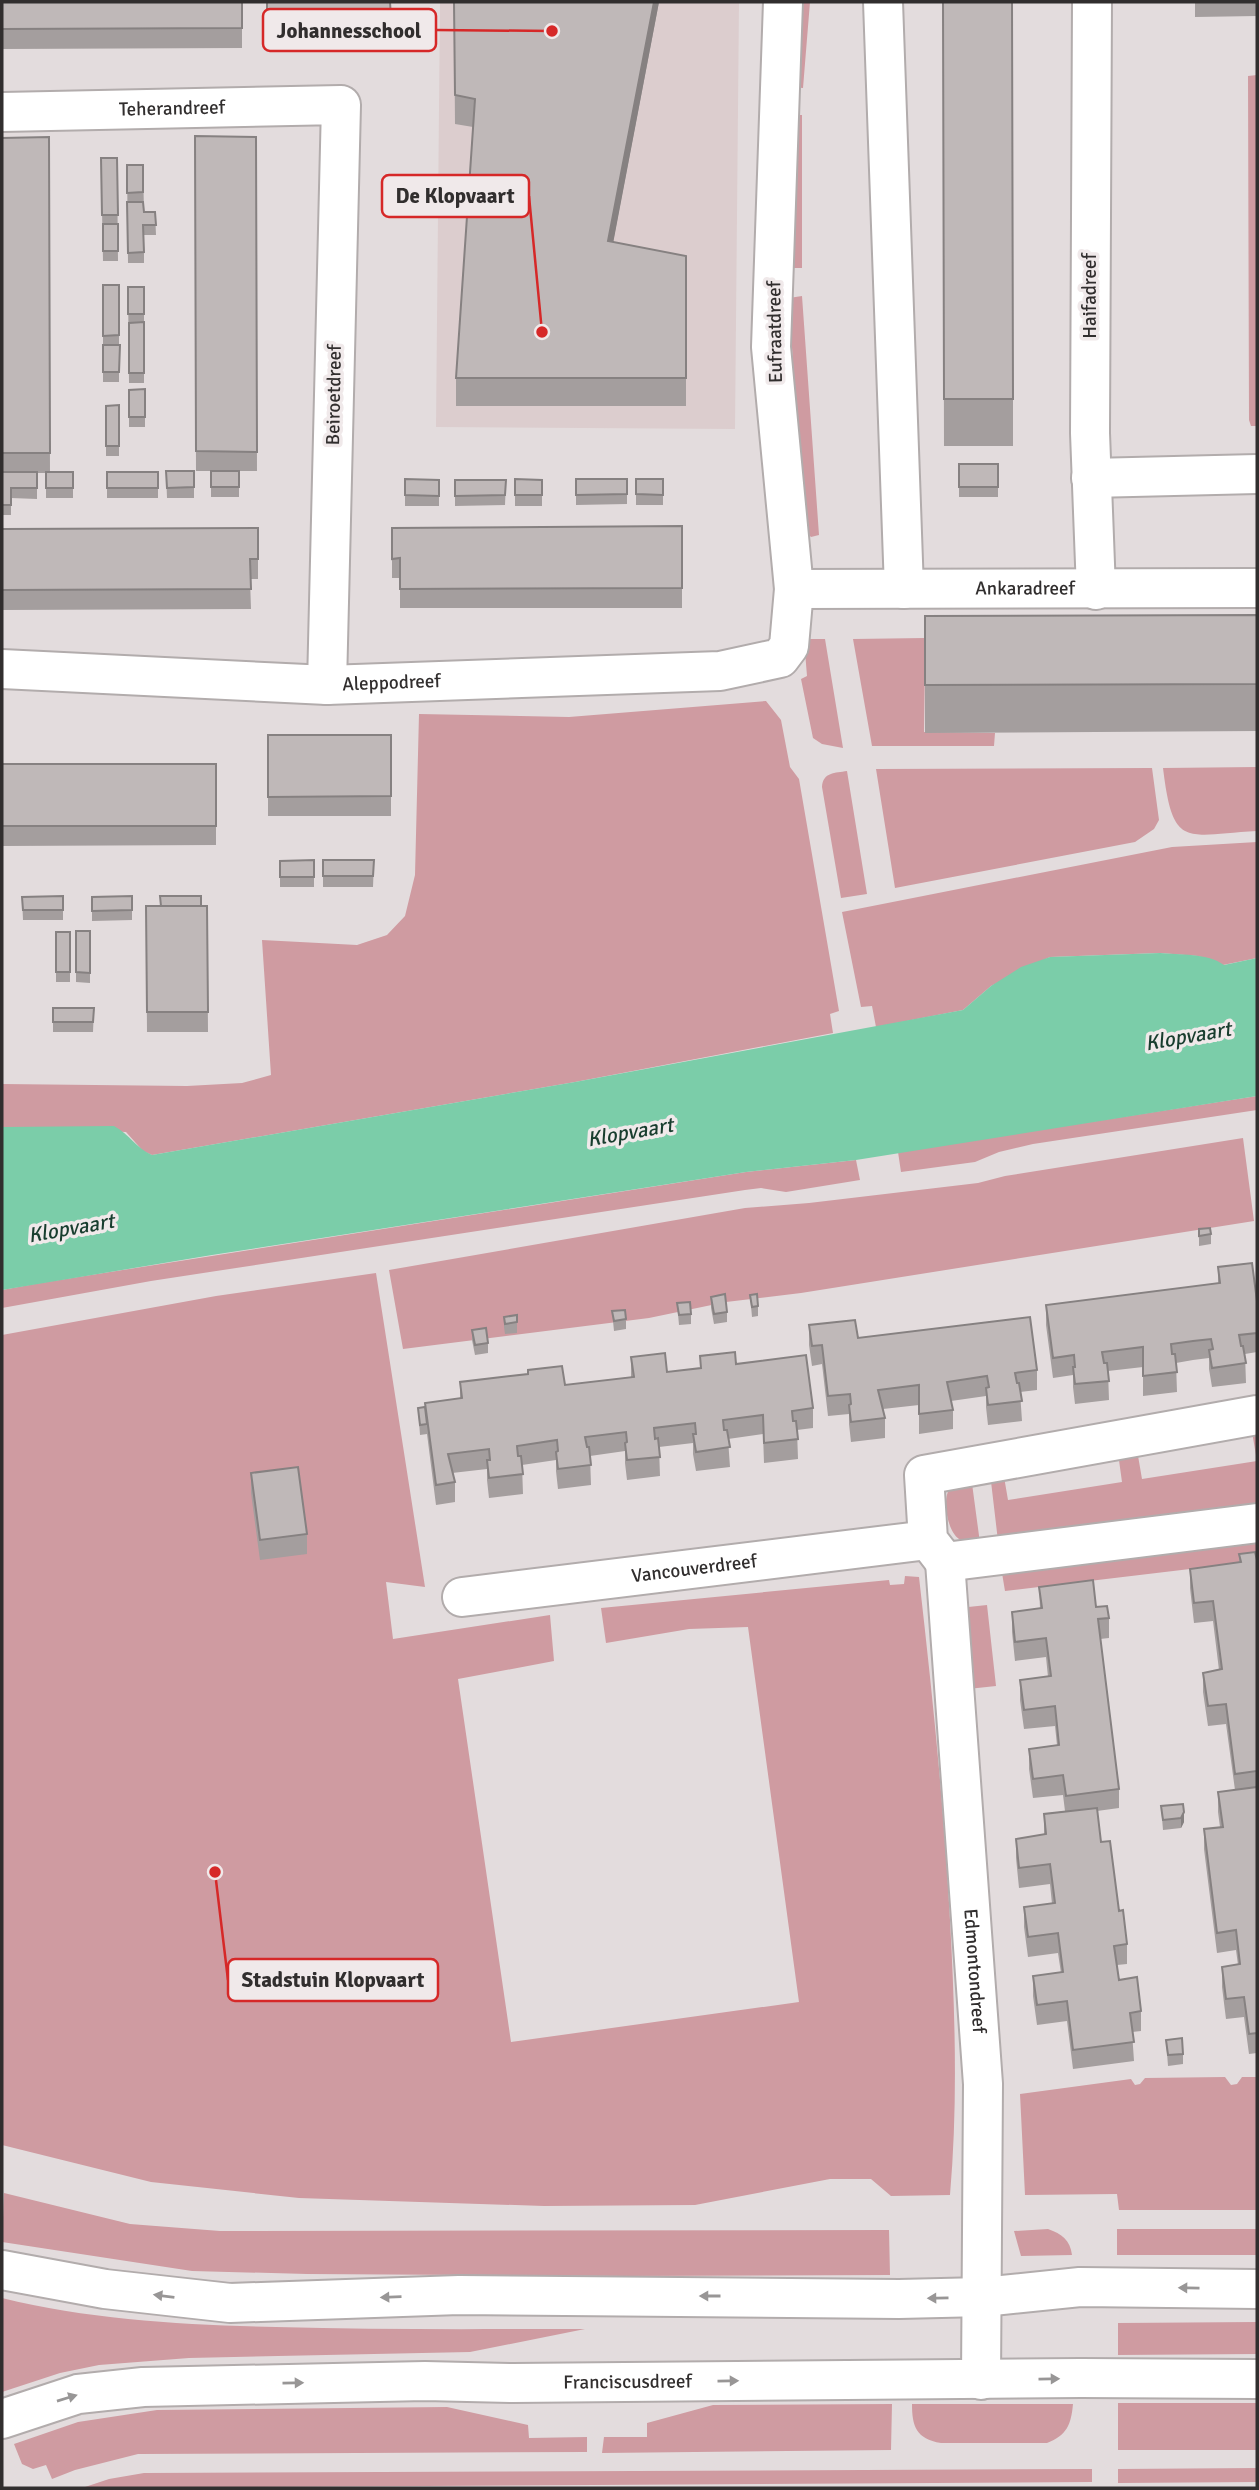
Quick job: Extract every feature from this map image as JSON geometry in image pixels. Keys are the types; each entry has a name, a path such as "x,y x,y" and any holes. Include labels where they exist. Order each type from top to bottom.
{"street":[{"name":"Eufraatdreef","path":"780,658 789,646 794,589 771,348 783,2"},
{"path":"883,2 904,589"},
{"name":"Haifadreef","path":"1092,2 1091,478 1096,590"},
{"name":"Teherandreef","path":"2,112 341,105"},
{"name":"Beiroetdreef","path":"327,685 341,105"},
{"path":"1091,478 1257,474"},
{"name":"Ankaradreef","path":"794,589 1257,588"},
{"name":"Aleppodreef","path":"2,669 327,685 720,671 780,658"},
{"path":"937,1551 924,1475 1257,1415"},
{"name":"Vancouverdreef","path":"462,1597 1257,1523"},
{"name":"Edmontondreef","path":"937,1551 983,2084 981,2380"},
{"path":"2,2270 105,2289 230,2304 459,2295 899,2299 983,2297 1080,2287 1257,2289"},
{"name":"Franciscusdreef","path":"2,2419 78,2394 155,2386 425,2381 513,2383 1257,2379"}],"shaded area":[{"path":"440,2 739,2 735,429 436,427"},
{"path":"797,2 810,2 803,88 791,87"},
{"path":"1257,75 1257,426 1251,426 1248,76"},
{"path":"790,115 802,115 802,268 788,268"},
{"path":"802,296 819,535 811,537 803,529 789,298"},
{"path":"954,627 925,664 924,732 995,733 994,746 872,746 853,639 925,638 924,628"},
{"path":"804,639 825,639 843,748 822,744 813,738 801,679 807,676"},
{"path":"766,701 781,720 790,767 799,779 839,1011 830,1014 833,1033 575,1082 152,1155 143,1151 126,1132 2,1127 2,1084 187,1086 242,1083 271,1075 262,940 357,945 387,935 405,916 415,875 419,714 569,717"},
{"path":"1257,767 1257,831 1198,834 1187,832 1178,825 1167,794 1163,768"},
{"path":"1152,768 1159,820 1154,829 1135,842 895,888 876,769"},
{"path":"847,771 867,894 841,898 822,787 827,776"},
{"path":"1257,842 1257,958 1223,965 1198,956 1160,953 1050,957 991,986 963,1010 876,1027 872,1006 861,1007 842,912 1172,847"},
{"path":"1257,1096 1257,1110 1033,1144 999,1152 975,1162 901,1172 898,1152"},
{"path":"1243,1138 1254,1221 801,1293 726,1302 649,1318 403,1349 389,1270 745,1208 978,1183 1005,1176"},
{"path":"856,1160 860,1180 786,1192 761,1188 745,1190 151,1281 2,1308 2,1290 40,1283 746,1172"},
{"path":"376,1273 425,1587 386,1582 393,1639 550,1615 554,1661 458,1679 511,2042 799,2002 748,1627 689,1629 606,1643 601,1608 889,1580 890,1585 904,1584 905,1576 919,1577 941,1791 952,1954 955,2092 950,2195 891,2196 871,2179 830,2179 695,2205 544,2206 299,2198 151,2182 2,2145 2,1335 216,1296"},
{"path":"1252,1432 1257,1432 1257,1461"},
{"path":"1137,1450 1142,1479 1257,1461 1257,1508 998,1541 990,1473 1003,1471 1008,1500 1122,1482 1118,1453"},
{"path":"971,1476 980,1543 959,1539 951,1529 947,1514 946,1498 951,1487"},
{"path":"1257,1541 1257,1561 1005,1591 1002,1573"},
{"path":"987,1605 996,1686 968,1689 959,1608"},
{"path":"1225,2077 1231,2085 1237,2084 1242,2077 1257,2077 1257,2210 1119,2210 1117,2194 1025,2195 1020,2094 1131,2079 1135,2085 1145,2078"},
{"path":"4,2193 130,2224 220,2231 889,2230 890,2275 625,2276 192,2271 2,2242"},
{"path":"1048,2229 1064,2238 1072,2255 1021,2256 1014,2231"},
{"path":"1117,2229 1257,2229 1257,2255 1117,2255"},
{"path":"2,2298 70,2312 207,2325 353,2329 585,2329 470,2352 189,2358 99,2365 60,2373 2,2392"},
{"path":"1257,2322 1257,2354 1118,2355 1118,2323"},
{"path":"1118,2403 1257,2403 1257,2450 1118,2450"},
{"path":"892,2404 891,2450 602,2453 604,2437 647,2437 647,2423 713,2405"},
{"path":"912,2404 1073,2404 1067,2428 1047,2443 941,2443 926,2438 917,2430"},
{"path":"447,2407 528,2425 529,2438 587,2437 587,2452 138,2454 75,2470 52,2479 46,2465 33,2469 22,2464 14,2444 78,2422 157,2410"},
{"path":"1257,2468 1257,2482 1118,2483 1118,2469"},
{"path":"1092,2469 1092,2482 82,2488 109,2479 144,2473"}],"water":[{"name":"Klopvaart","path":"1160,953 1202,956 1224,965 1257,958 1257,1096 856,1160 746,1172 2,1290 2,1127 114,1126 152,1155 575,1082 963,1010 991,986 1021,967 1050,957"}],"building":[{"path":"2,2 242,2 242,28 2,29"},
{"path":"267,2 390,2 391,18 267,18"},
{"path":"454,2 654,2 608,241 686,256 686,378 456,378 475,99 455,95"},
{"path":"943,2 1012,2 1013,399 944,399"},
{"path":"195,136 256,137 257,452 196,451"},
{"path":"49,137 50,453 2,453 2,138"},
{"path":"101,158 117,158 118,215 102,215"},
{"path":"127,165 143,165 143,192 127,193"},
{"path":"127,202 143,202 144,212 155,212 156,225 143,225 144,252 128,253"},
{"path":"103,224 118,224 118,251 103,251"},
{"path":"103,285 119,285 119,335 103,336"},
{"path":"128,287 144,287 144,314 128,314"},
{"path":"144,322 144,373 129,373 129,323"},
{"path":"103,345 120,345 119,372 103,372"},
{"path":"145,389 145,417 129,417 129,390"},
{"path":"119,405 119,446 106,446 106,406"},
{"path":"959,464 998,464 998,487 959,487"},
{"path":"166,471 194,471 194,487 167,488"},
{"path":"211,471 239,471 239,487 211,487"},
{"path":"2,472 37,472 37,488 11,488 11,505 2,505"},
{"path":"46,472 73,472 73,488 46,488"},
{"path":"107,472 158,472 158,488 107,488"},
{"path":"405,479 439,480 439,496 405,495"},
{"path":"515,479 542,480 542,495 515,495"},
{"path":"576,479 627,479 627,494 576,495"},
{"path":"636,479 663,479 663,495 636,494"},
{"path":"455,480 506,480 505,495 455,496"},
{"path":"682,526 682,588 400,589 400,558 392,559 392,528"},
{"path":"258,528 258,559 250,559 251,589 2,590 2,529"},
{"path":"1257,615 1257,684 925,685 925,616"},
{"path":"268,735 391,735 391,796 268,797"},
{"path":"2,764 216,764 216,826 2,826"},
{"path":"314,860 314,877 280,877 280,861"},
{"path":"323,860 374,860 373,876 323,876"},
{"path":"63,896 63,910 23,910 22,897"},
{"path":"132,896 132,910 92,911 92,897"},
{"path":"160,896 201,896 201,906 161,906"},
{"path":"146,906 207,906 208,1012 147,1012"},
{"path":"76,931 90,931 90,973 76,972"},
{"path":"56,932 70,932 70,972 56,972"},
{"path":"53,1008 94,1008 93,1022 53,1022"},
{"path":"1210,1228 1211,1234 1199,1236 1199,1229"},
{"path":"1252,1263 1257,1301 1257,1333 1239,1335 1246,1363 1212,1368 1209,1350 1213,1349 1211,1339 1171,1344 1177,1372 1143,1376 1143,1347 1102,1352 1104,1363 1107,1363 1109,1381 1075,1384 1074,1355 1053,1358 1046,1305 1220,1283 1218,1267"},
{"path":"725,1294 727,1312 714,1314 711,1297"},
{"path":"757,1294 758,1306 752,1307 750,1295"},
{"path":"690,1302 691,1314 679,1315 677,1303"},
{"path":"625,1310 626,1319 614,1321 612,1311"},
{"path":"517,1315 517,1322 505,1324 504,1317"},
{"path":"1030,1317 1037,1370 1015,1373 1022,1401 988,1405 987,1376 947,1382 953,1410 919,1414 919,1385 878,1390 885,1418 851,1422 850,1394 828,1396 822,1345 812,1346 809,1325 855,1320 858,1338"},
{"path":"486,1328 488,1343 475,1345 472,1330"},
{"path":"735,1352 736,1364 806,1355 813,1408 792,1411 798,1439 764,1443 763,1415 723,1420 730,1447 696,1452 693,1434 696,1434 695,1423 654,1428 660,1457 627,1460 626,1432 585,1437 591,1465 558,1469 557,1440 517,1446 523,1474 489,1478 489,1449 448,1454 455,1482 436,1485 425,1403 462,1398 460,1382 528,1374 528,1370 562,1366 565,1385 634,1377 631,1357 665,1353 667,1372 701,1368 700,1356"},
{"path":"425,1407 427,1424 420,1425 418,1408"},
{"path":"298,1467 307,1534 260,1540 251,1473"},
{"path":"1255,1552 1257,1771 1235,1774 1226,1704 1208,1706 1203,1673 1222,1669 1213,1601 1194,1603 1190,1569 1241,1562 1239,1554"},
{"path":"1093,1580 1096,1607 1107,1606 1109,1618 1098,1619 1119,1789 1066,1796 1063,1775 1033,1779 1029,1749 1059,1745 1055,1706 1024,1710 1020,1680 1051,1676 1046,1638 1015,1642 1012,1612 1042,1608 1039,1587"},
{"path":"1257,1787 1257,2033 1249,2034 1244,1997 1226,1999 1222,1967 1240,1964 1236,1930 1217,1933 1204,1829 1223,1827 1218,1792"},
{"path":"1183,1804 1184,1812 1181,1818 1163,1820 1161,1806"},
{"path":"1097,1808 1101,1842 1110,1841 1119,1911 1123,1910 1127,1944 1114,1946 1119,1980 1137,1977 1141,2011 1130,2013 1134,2042 1073,2050 1067,2001 1037,2005 1033,1976 1063,1972 1058,1933 1028,1937 1024,1907 1055,1903 1050,1864 1019,1868 1016,1839 1046,1834 1044,1814"},
{"path":"1182,2038 1183,2054 1168,2055 1166,2040"}],"place":[{"name":"Johannesschool","path":"552,31"},
{"name":"De Klopvaart","path":"542,332"},
{"name":"Stadstuin Klopvaart","path":"215,1872"}]}
